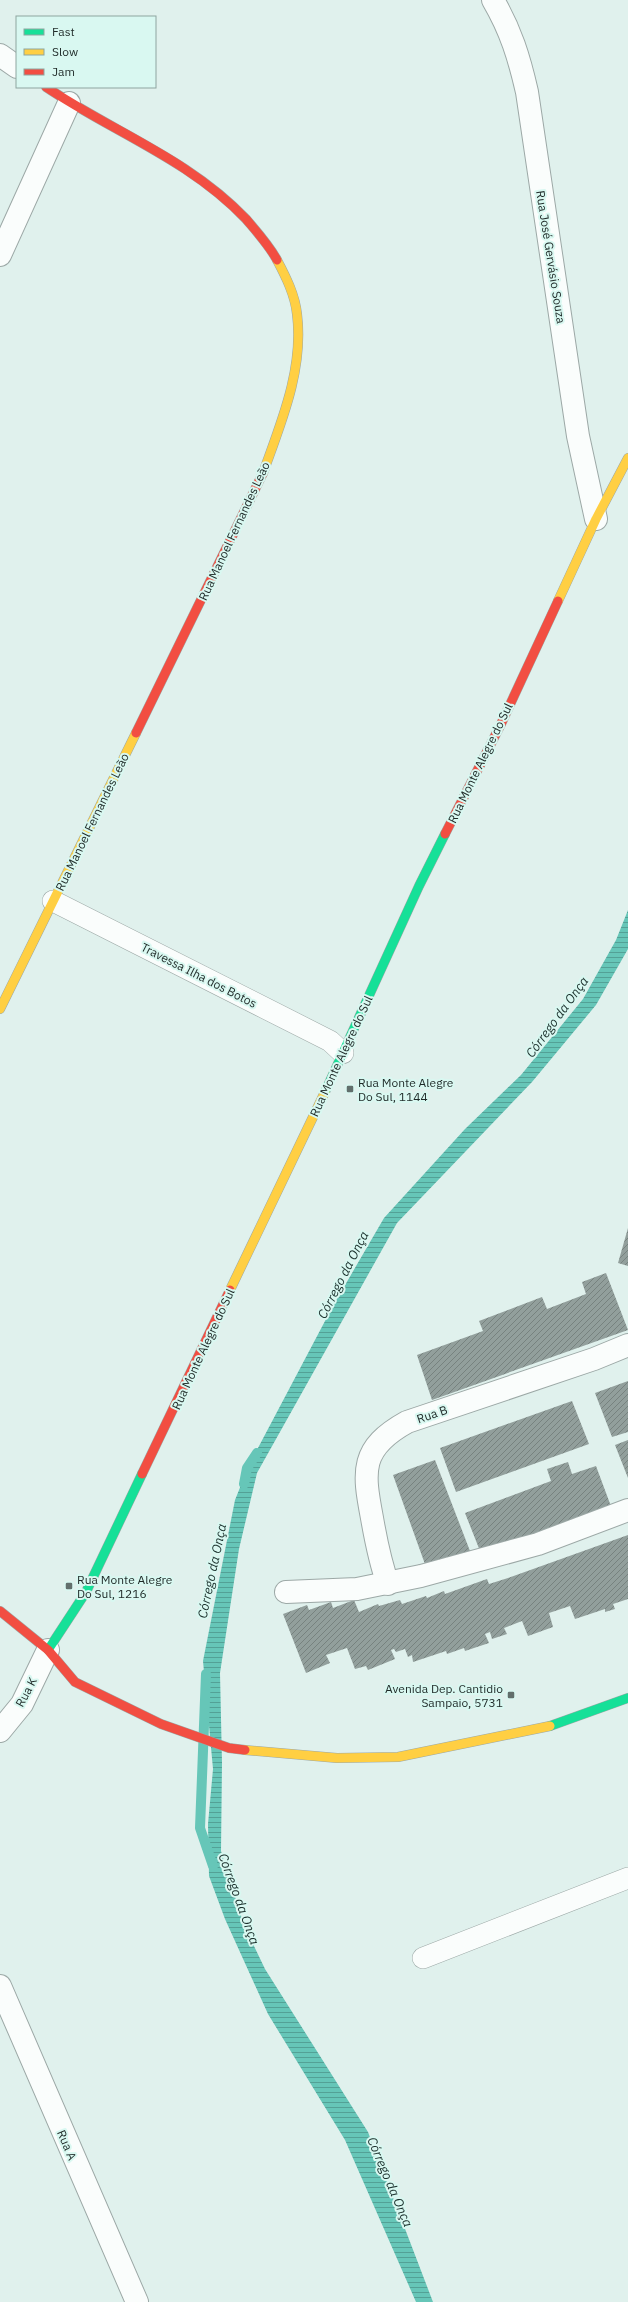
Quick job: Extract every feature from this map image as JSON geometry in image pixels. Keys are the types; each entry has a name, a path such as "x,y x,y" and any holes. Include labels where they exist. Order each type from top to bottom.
{"street":[{"name":"Rua José Gervásio Souza","path":"493,0 507,24 527,92 578,436 596,519"},
{"path":"0,55 16,66"},
{"name":"Rua Manoel Fernandes Leão","path":"0,1009 260,481 291,394 299,343 296,304 284,269 259,235 232,205 200,179 160,151 69,103 47,88"},
{"path":"1,250 69,103"},
{"name":"Rua Monte Alegre do Sul","path":"48,1650 86,1592 174,1412 343,1053 419,886 501,724 596,519 628,458"},
{"name":"Rua B","path":"388,1584 379,1558 365,1482 368,1461 377,1445 390,1431 407,1422 594,1359 628,1345"},
{"path":"286,1592 357,1589 388,1584 538,1544 628,1510"},
{"path":"0,1612 48,1650 75,1682 161,1724 229,1748 337,1758 398,1757 547,1727 628,1698"},
{"name":"Rua K","path":"0,1731 22,1704 48,1650"},
{"name":"Rua A","path":"0,1986 137,2302"}],"lane":[{"name":"Travessa Ilha dos Botos","path":"53,901 330,1041 343,1053"},
{"path":"423,1958 628,1878"}],"shaded area":[{"path":"628,910 628,949 596,1005 532,1082 397,1223 257,1473 239,1549 220,1673 222,1763 221,1851 244,1925 265,1969 368,2132 433,2302 416,2302 345,2140 268,2014 225,1919 209,1876 208,1824 213,1769 203,1661 235,1500 249,1465 334,1304 384,1218 465,1129 521,1075 583,999 616,940"}],"building":[{"path":"628,1228 628,1266 618,1263"},
{"path":"606,1273 628,1330 432,1400 417,1355 483,1331 479,1321 542,1297 547,1309 586,1294 582,1282"},
{"path":"628,1381 628,1432 612,1437 595,1393"},
{"path":"572,1401 589,1444 456,1492 440,1448"},
{"path":"628,1440 628,1478 615,1445"},
{"path":"435,1460 470,1551 426,1567 393,1475"},
{"path":"568,1462 572,1474 596,1466 612,1509 482,1556 465,1513 551,1481 547,1469"},
{"path":"628,1535 628,1599 613,1604 615,1609 605,1612 605,1609 575,1619 570,1606 549,1613 553,1627 528,1636 522,1621 504,1628 507,1634 492,1639 490,1632 485,1634 489,1643 465,1651 464,1648 447,1654 446,1651 413,1662 412,1655 408,1657 405,1649 396,1652 394,1649 391,1650 395,1659 368,1670 366,1666 355,1669 347,1648 326,1655 330,1663 306,1673 283,1614 307,1605 309,1610 331,1602 333,1608 354,1600 359,1612 378,1604 379,1606 400,1600 402,1604 426,1596 427,1598 444,1591 445,1594 487,1579 489,1584"}],"waterway":[{"name":"Córrego da Onça","path":"244,1484 247,1468 257,1453"},
{"name":"Córrego da Onça","path":"206,1674 200,1828 213,1866"}],"traffic: fast":[{"path":"325,1092 419,886 445,834"},
{"path":"48,1650 86,1592 142,1474"},
{"path":"550,1726 628,1698"}],"traffic: slow":[{"path":"263,473 284,415 294,375 297,355 298,335 296,307 290,286 277,260"},
{"path":"558,601 596,519 628,458"},
{"path":"0,1009 136,733"},
{"path":"230,1290 325,1092"},
{"path":"245,1750 337,1758 398,1757 550,1726"}],"traffic: jam":[{"path":"48,88 71,103 150,147 200,179 224,198 246,219 267,244 277,260"},
{"path":"136,733 263,473"},
{"path":"445,834 501,724 558,601"},
{"path":"142,1474 230,1290"},
{"path":"0,1611 48,1650 75,1682 161,1724 229,1748 245,1750"}],"place":[{"name":"Rua Monte Alegre Do Sul, 1144","path":"350,1089"},
{"name":"Rua Monte Alegre Do Sul, 1216","path":"69,1586"},
{"name":"Avenida Dep. Cantidio Sampaio, 5731","path":"511,1695"}]}
